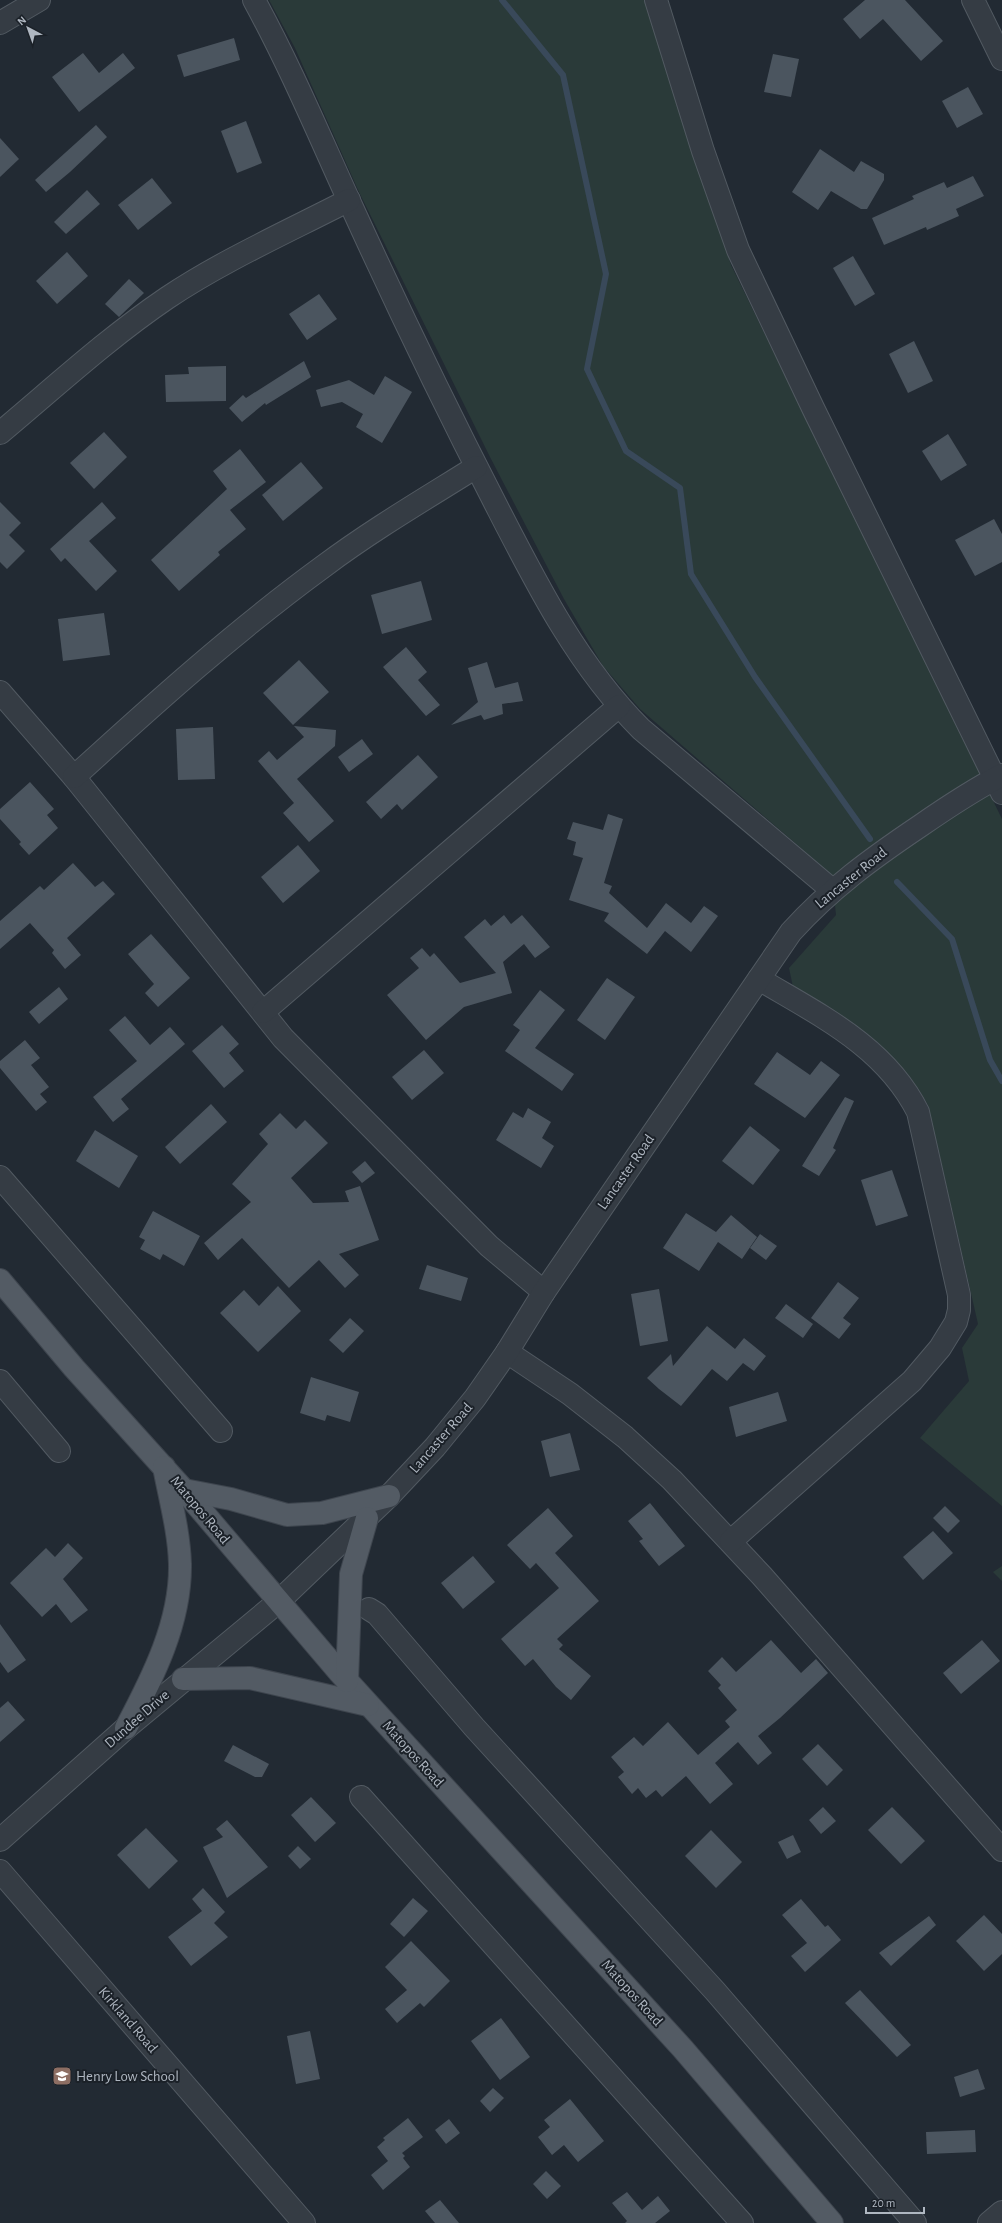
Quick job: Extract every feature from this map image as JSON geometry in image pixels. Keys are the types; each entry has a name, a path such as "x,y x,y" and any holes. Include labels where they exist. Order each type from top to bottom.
{"main road":[{"name":"Matopos Road","path":"0,1280 74,1368 164,1467 278,1602 368,1705 683,2049 832,2223"},
{"path":"126,1728 152,1680 170,1633 178,1587 180,1565 178,1539 164,1467"},
{"path":"184,1490 231,1499 287,1515 322,1514 389,1496"},
{"path":"347,1681 352,1574 366,1518"},
{"path":"183,1679 250,1678 368,1705"}],"street":[{"path":"0,23 39,0"},
{"path":"254,0 284,56 393,297 476,467 563,628 590,670 618,706 641,729 832,890"},
{"path":"656,0 703,150 738,250 813,408 1000,782"},
{"path":"973,0 1002,59"},
{"path":"0,433 122,331 168,297 219,268 349,200"},
{"path":"74,777 178,682 323,566 379,527 476,467"},
{"path":"0,692 74,777 283,1038 489,1246 544,1292"},
{"path":"263,1012 618,706"},
{"name":"Lancaster Road","path":"278,1602 389,1496 435,1447 475,1398 507,1352 544,1292 791,932 832,890 907,835 1000,782"},
{"path":"731,1541 912,1381 940,1348 956,1322 959,1310 959,1295 918,1112 911,1097 883,1062 863,1044 832,1022 759,979"},
{"path":"0,1177 221,1431"},
{"path":"507,1352 570,1394 625,1437 672,1480 731,1541 1002,1850"},
{"path":"0,1381 59,1451"},
{"name":"Dundee Drive","path":"0,1840 183,1679 278,1602"},
{"path":"369,1609 377,1614 474,1728 715,1991 915,2223"},
{"path":"361,1797 742,2223"},
{"name":"Kirkland Road","path":"0,1871 304,2223"},
{"path":"990,2223 1002,2212"}],"shaded area":[{"path":"269,0 645,0 731,265 1002,819 1002,1506 920,1438 969,1381 962,1348 978,1324 928,1105 915,1084 901,1066 885,1051 851,1024 793,987 789,968 836,915 832,875 640,709 603,666 564,599 490,457 359,192 295,48"},
{"path":"1002,1566 1002,1581 993,1572"}],"building":[{"path":"865,0 905,0 943,41 921,61 883,19 860,39 843,19"},
{"path":"234,38 240,60 184,77 177,55"},
{"path":"83,53 99,73 123,53 135,68 79,112 52,77"},
{"path":"773,54 799,59 791,97 764,92"},
{"path":"968,87 983,114 957,128 942,101"},
{"path":"246,121 262,163 237,173 221,131"},
{"path":"96,125 107,137 70,172 46,192 35,180"},
{"path":"0,138 19,159 0,177"},
{"path":"820,149 854,172 861,161 884,174 884,180 867,209 861,209 831,191 818,210 792,192"},
{"path":"973,176 984,196 956,209 959,216 927,230 926,227 884,245 872,218 914,199 912,196 944,182 947,188"},
{"path":"152,178 172,203 138,230 118,205"},
{"path":"87,190 100,204 66,234 54,222"},
{"path":"67,252 88,276 57,304 36,281"},
{"path":"853,256 875,294 855,306 833,268"},
{"path":"129,279 144,293 119,317 105,304"},
{"path":"319,294 337,319 307,340 289,314"},
{"path":"914,341 933,381 908,393 889,354"},
{"path":"304,361 311,377 266,405 265,403 242,422 229,408 243,395 246,398"},
{"path":"226,366 226,401 166,402 165,375 189,374 188,367"},
{"path":"385,376 412,392 382,443 356,427 363,414 342,402 321,407 316,390 349,380 374,395"},
{"path":"104,432 127,457 94,489 70,463"},
{"path":"948,434 967,465 941,481 922,451"},
{"path":"240,449 266,482 230,510 246,529 218,552 220,555 179,591 151,560 227,489 213,471"},
{"path":"301,462 323,488 283,521 262,495"},
{"path":"0,502 21,523 9,535 25,551 7,569 0,562"},
{"path":"102,502 116,518 89,541 117,571 96,591 65,558 61,562 50,549"},
{"path":"994,519 1002,534 1002,562 975,576 955,540"},
{"path":"421,581 432,620 382,634 371,595"},
{"path":"104,613 110,655 63,661 58,619"},
{"path":"406,647 427,672 418,680 440,705 426,716 383,667"},
{"path":"299,660 329,692 293,725 263,693"},
{"path":"487,662 495,688 518,682 523,701 502,704 503,714 484,720 481,715 451,725 478,702 468,668"},
{"path":"294,726 336,730 335,746 297,779 334,821 309,842 283,813 294,803 258,761 269,751 277,760 304,737"},
{"path":"213,727 215,779 178,780 176,729"},
{"path":"362,739 373,754 349,772 338,757"},
{"path":"418,755 438,777 402,810 397,804 381,819 366,802"},
{"path":"30,782 54,809 47,815 58,828 29,855 19,844 21,842 0,819 0,809"},
{"path":"608,814 623,819 604,883 612,886 609,893 647,928 666,903 691,923 704,906 718,916 691,952 665,931 647,954 604,921 609,913 569,900 583,858 573,855 576,842 567,839 573,822 603,830"},
{"path":"298,845 320,871 283,903 261,877"},
{"path":"73,863 95,887 103,881 115,894 67,938 81,955 65,969 52,953 54,950 30,923 0,949 0,921 40,886 44,890"},
{"path":"504,915 511,924 522,915 550,947 535,958 524,944 503,962 512,993 464,1007 426,1040 387,995 419,968 410,958 422,948 430,957 434,953 460,983 496,973 464,937 485,919 491,926"},
{"path":"151,934 190,978 158,1007 145,993 154,984 128,954"},
{"path":"607,978 635,997 605,1040 577,1020"},
{"path":"59,987 68,999 39,1024 29,1012"},
{"path":"540,990 565,1010 535,1048 574,1074 562,1091 505,1051 520,1030 513,1025"},
{"path":"125,1016 150,1045 170,1027 185,1044 121,1099 129,1109 113,1122 93,1097 137,1061 109,1030"},
{"path":"222,1025 239,1044 229,1053 244,1071 224,1088 192,1051"},
{"path":"25,1040 40,1058 31,1065 49,1087 40,1094 47,1102 36,1111 0,1068 0,1061"},
{"path":"424,1050 444,1073 412,1100 392,1077"},
{"path":"777,1052 810,1075 821,1061 840,1075 805,1118 754,1084"},
{"path":"845,1097 854,1101 833,1148 836,1150 819,1176 802,1166"},
{"path":"211,1104 227,1122 180,1164 165,1147"},
{"path":"528,1108 551,1122 542,1138 554,1146 541,1168 496,1140 513,1112 523,1118"},
{"path":"280,1113 296,1129 305,1120 328,1143 291,1178 313,1203 349,1202 345,1191 360,1186 379,1240 339,1254 359,1275 345,1288 319,1260 289,1288 242,1238 218,1260 204,1243 251,1202 232,1184 268,1144 259,1134"},
{"path":"750,1126 780,1150 753,1185 722,1161"},
{"path":"95,1130 138,1156 119,1188 76,1161"},
{"path":"365,1161 375,1173 362,1183 352,1172"},
{"path":"892,1170 908,1216 876,1226 861,1180"},
{"path":"153,1211 200,1236 184,1266 163,1254 160,1260 140,1249 145,1240 139,1237"},
{"path":"686,1213 716,1232 731,1215 757,1237 742,1259 718,1242 699,1271 663,1248"},
{"path":"760,1234 777,1246 766,1260 750,1248"},
{"path":"427,1265 468,1278 461,1301 419,1289"},
{"path":"838,1282 859,1298 843,1318 851,1324 839,1339 811,1318"},
{"path":"278,1286 301,1311 258,1352 220,1313 244,1290 259,1306"},
{"path":"659,1289 668,1341 640,1346 631,1294"},
{"path":"786,1304 813,1324 803,1338 775,1318"},
{"path":"350,1318 364,1331 343,1353 329,1340"},
{"path":"707,1326 735,1349 744,1338 766,1356 754,1371 743,1363 727,1381 712,1369 681,1406 647,1378 671,1354 673,1366"},
{"path":"311,1377 359,1392 350,1422 327,1415 325,1421 300,1413"},
{"path":"778,1392 787,1421 736,1437 729,1407"},
{"path":"570,1433 580,1470 550,1477 541,1441"},
{"path":"650,1503 685,1546 659,1566 639,1541 643,1539 628,1521"},
{"path":"945,1506 960,1521 948,1533 933,1518"},
{"path":"548,1508 573,1536 555,1553 599,1601 557,1639 563,1645 559,1649 591,1676 571,1700 556,1687 533,1659 525,1666 501,1639 559,1588 536,1563 530,1569 507,1545"},
{"path":"933,1531 953,1553 923,1580 903,1557"},
{"path":"68,1543 83,1558 63,1579 88,1610 71,1623 56,1604 42,1617 10,1583 46,1548 55,1557"},
{"path":"473,1556 495,1582 463,1609 441,1583"},
{"path":"0,1624 26,1660 8,1673 0,1662"},
{"path":"771,1640 801,1673 816,1659 828,1673 780,1718 758,1736 772,1753 758,1765 738,1742 715,1763 733,1784 710,1804 686,1776 662,1797 656,1790 646,1798 638,1788 632,1794 618,1777 624,1772 611,1757 634,1737 643,1746 668,1722 698,1755 730,1727 725,1721 737,1710 718,1688 721,1685 708,1671 722,1657 736,1672"},
{"path":"982,1640 1000,1661 961,1694 943,1673"},
{"path":"8,1701 25,1720 0,1742 0,1708"},
{"path":"818,1744 843,1770 827,1786 802,1759"},
{"path":"233,1745 269,1764 262,1777 255,1777 224,1761"},
{"path":"311,1797 336,1823 315,1842 291,1815"},
{"path":"823,1807 836,1821 821,1834 809,1820"},
{"path":"892,1807 925,1841 901,1864 868,1830"},
{"path":"227,1820 268,1867 227,1898 203,1847 223,1837 216,1829"},
{"path":"146,1828 178,1861 149,1889 117,1855"},
{"path":"711,1830 742,1862 716,1888 685,1856"},
{"path":"793,1835 801,1852 787,1859 778,1842"},
{"path":"298,1846 311,1859 300,1869 288,1856"},
{"path":"203,1888 225,1912 214,1923 228,1937 191,1966 168,1937 202,1911 192,1899"},
{"path":"413,1898 428,1911 404,1937 390,1924"},
{"path":"801,1899 825,1927 828,1925 841,1940 805,1972 791,1956 807,1943 782,1915"},
{"path":"984,1915 1002,1934 1002,1954 984,1971 956,1941"},
{"path":"929,1916 936,1925 891,1966 879,1953"},
{"path":"411,1941 450,1981 424,2007 420,2003 397,2023 385,2009 407,1990 385,1967"},
{"path":"860,1990 911,2045 897,2057 845,2003"},
{"path":"501,2018 530,2057 500,2080 471,2041"},
{"path":"310,2031 320,2079 296,2084 287,2036"},
{"path":"978,2069 985,2089 960,2097 954,2077"},
{"path":"493,2088 504,2098 490,2112 480,2101"},
{"path":"570,2099 604,2141 578,2162 564,2145 552,2155 538,2137 550,2127 544,2120"},
{"path":"408,2118 423,2137 402,2153 405,2156 403,2158 410,2167 383,2190 371,2175 388,2161 377,2147 385,2140 383,2138"},
{"path":"449,2119 460,2133 446,2144 435,2130"},
{"path":"975,2130 976,2152 927,2154 926,2132"},
{"path":"546,2171 561,2186 547,2199 533,2184"},
{"path":"627,2192 642,2210 658,2196 670,2211 655,2223 625,2223 627,2221 612,2203"},
{"path":"440,2200 459,2223 435,2223 425,2211"}],"waterway":[{"path":"502,0 563,75 606,274 587,369 626,451 680,488 691,574 755,677 870,839"},
{"path":"897,882 952,939 990,1060 1002,1081"}],"place":[{"name":"Henry Low School","path":"62,2076"}]}
